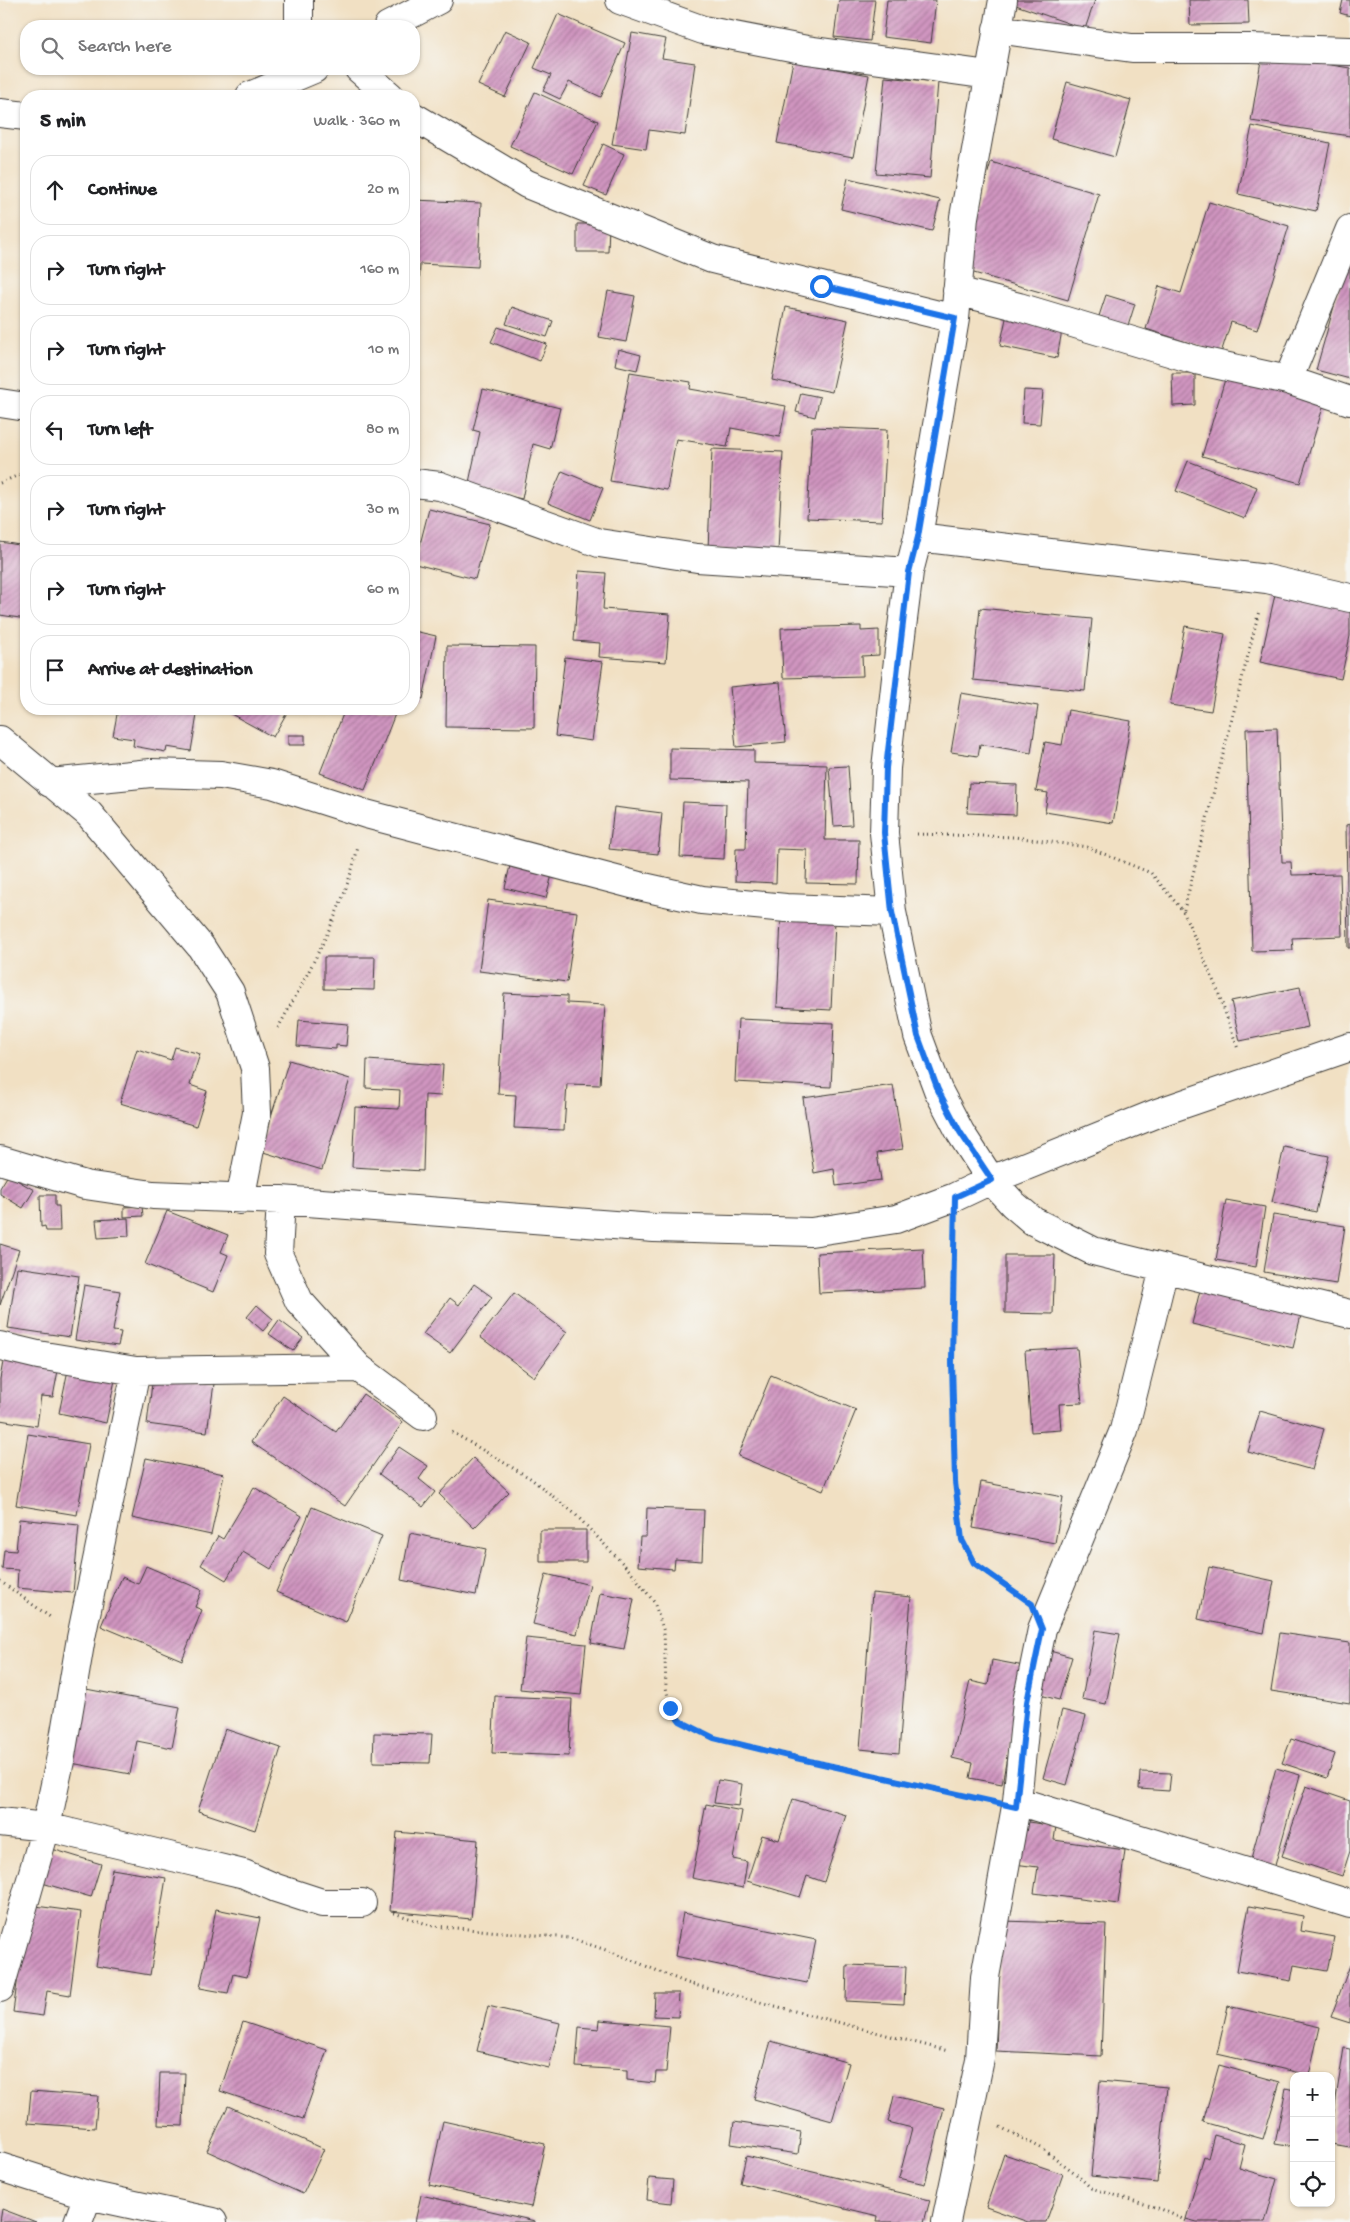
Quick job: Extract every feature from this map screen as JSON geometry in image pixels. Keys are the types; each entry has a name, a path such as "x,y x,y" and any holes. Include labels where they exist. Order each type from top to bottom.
{"street":[{"path":"298,0 299,20"},
{"path":"400,20 438,0"},
{"path":"620,0 703,30 807,50 989,75"},
{"path":"1004,0 996,29 964,217 955,318 918,537 909,572 886,768 884,833 892,912 921,1045 938,1090 960,1132 992,1180 1013,1204 1033,1221 1093,1251 1350,1314"},
{"path":"996,29 1132,48 1250,48 1350,51"},
{"path":"263,90 296,75"},
{"path":"366,75 383,90"},
{"path":"0,113 20,115"},
{"path":"420,121 527,184 712,258 955,318"},
{"path":"1288,380 1350,229"},
{"path":"957,291 1019,306 1196,360 1288,380 1350,400"},
{"path":"0,402 20,406"},
{"path":"420,484 440,486 600,543 697,558 909,572"},
{"path":"918,537 1267,579 1350,598"},
{"path":"0,740 89,814 200,947 230,992 255,1068 257,1113 240,1200"},
{"path":"50,783 151,773 221,775 272,784 366,814 639,886 702,900 786,908 892,912"},
{"path":"0,1160 85,1185 153,1195 240,1200 281,1200 654,1228 811,1232 896,1219 955,1197 1157,1113 1350,1047"},
{"path":"281,1200 278,1254 299,1301 359,1368 423,1416"},
{"path":"946,2222 980,2059 984,1978 1016,1804 1027,1702 1042,1629 1124,1430 1164,1269"},
{"path":"0,1346 38,1355 136,1371 359,1368"},
{"path":"0,1988 46,1827 61,1756 81,1638 136,1371"},
{"path":"1016,1804 1350,1904"},
{"path":"0,1822 46,1827 244,1874 276,1888 322,1903 362,1903"},
{"path":"0,2167 88,2195 199,2220"},
{"path":"78,2222 88,2195"}],"path":[{"path":"0,482 20,474"},
{"path":"1183,911 1267,579"},
{"path":"255,1068 293,1000 332,922 352,872 366,814"},
{"path":"884,833 1016,836 1087,847 1150,873 1183,911 1218,989 1248,1082"},
{"path":"955,1197 952,1362 955,1482 962,1540 974,1563 1032,1604 1042,1629"},
{"path":"423,1416 530,1478 574,1512 632,1572 654,1602 664,1632 666,1687 670,1708 680,1721 714,1738 796,1758 1016,1804"},
{"path":"0,1581 81,1638"},
{"path":"362,1903 434,1926 570,1938 612,1952 687,1982 980,2059"},
{"path":"968,2116 1007,2129 1043,2149 1075,2173 1091,2188 1161,2209 1188,2222"}],"building":[{"path":"839,0 875,0 870,41 834,37"},
{"path":"887,0 936,0 931,43 883,37"},
{"path":"1012,0 1095,0 1085,29 1010,3"},
{"path":"1189,0 1248,0 1249,24 1190,25"},
{"path":"1343,0 1350,0 1350,16 1340,13"},
{"path":"558,14 625,43 601,97 569,82 560,99 543,91 551,75 534,68"},
{"path":"505,30 531,42 505,97 478,85"},
{"path":"632,33 666,39 662,58 695,63 685,135 649,130 646,149 612,144"},
{"path":"1262,54 1350,68 1350,136 1251,121"},
{"path":"793,61 869,75 853,157 777,143"},
{"path":"885,77 938,82 930,178 876,173"},
{"path":"1067,82 1131,100 1115,157 1051,139"},
{"path":"535,92 598,121 573,174 510,146"},
{"path":"1252,126 1330,143 1316,211 1238,194"},
{"path":"603,144 624,154 606,195 584,186"},
{"path":"991,162 1099,194 1068,300 960,269"},
{"path":"848,178 940,200 932,231 841,209"},
{"path":"420,200 481,203 478,267 420,264"},
{"path":"1209,202 1289,226 1257,330 1231,322 1221,353 1146,329 1159,286 1181,293"},
{"path":"577,224 609,224 608,252 577,252"},
{"path":"1346,264 1350,265 1350,379 1316,370"},
{"path":"608,291 635,296 626,342 599,337"},
{"path":"1106,295 1135,304 1128,326 1099,316"},
{"path":"512,307 553,321 547,337 506,324"},
{"path":"786,307 848,320 832,392 772,380"},
{"path":"1007,314 1063,325 1057,358 1000,346"},
{"path":"498,327 547,344 540,361 491,342"},
{"path":"618,349 641,355 637,370 615,365"},
{"path":"630,372 691,382 690,389 786,406 780,437 731,428 727,447 676,439 667,490 610,481"},
{"path":"1172,373 1195,373 1195,405 1173,406"},
{"path":"1226,376 1324,404 1300,483 1202,456"},
{"path":"483,389 560,408 550,449 533,444 522,499 468,487 480,432 473,430"},
{"path":"1024,390 1043,391 1040,424 1022,423"},
{"path":"801,393 820,397 815,417 796,412"},
{"path":"812,427 887,430 882,521 807,518"},
{"path":"712,449 783,452 778,552 708,550"},
{"path":"1188,461 1257,487 1245,518 1176,491"},
{"path":"562,471 603,488 590,520 548,503"},
{"path":"429,509 490,524 475,579 420,565 420,544"},
{"path":"0,542 20,545 20,618 0,615"},
{"path":"579,571 606,573 603,609 670,614 666,662 599,657 600,643 574,641"},
{"path":"1276,590 1350,606 1350,636 1341,679 1260,662"},
{"path":"980,608 1092,619 1085,691 973,680"},
{"path":"861,626 861,631 879,630 879,655 862,656 863,676 783,678 781,628"},
{"path":"1185,626 1225,634 1211,711 1170,705"},
{"path":"420,632 436,636 423,699 420,698"},
{"path":"447,646 535,647 534,728 446,727"},
{"path":"565,657 603,662 592,741 555,736"},
{"path":"780,682 786,742 736,747 730,687"},
{"path":"961,693 1038,706 1031,753 980,744 978,756 951,752"},
{"path":"1068,710 1131,721 1113,823 1045,812 1048,793 1036,791 1045,742 1062,745"},
{"path":"117,715 197,715 191,751 167,747 166,752 133,746 134,739 113,736"},
{"path":"233,715 286,715 273,737"},
{"path":"343,715 395,715 365,790 320,773"},
{"path":"1277,728 1282,862 1291,862 1292,875 1340,874 1342,936 1292,938 1293,950 1252,951 1246,729"},
{"path":"288,735 305,735 305,745 288,745"},
{"path":"670,748 754,750 754,763 827,765 825,840 859,840 858,884 806,883 807,850 777,849 776,883 735,881 736,849 746,849 748,782 670,780"},
{"path":"848,766 852,825 834,826 829,767"},
{"path":"969,783 1017,785 1016,815 967,813"},
{"path":"683,802 726,804 724,859 680,857"},
{"path":"614,807 662,813 658,854 609,849"},
{"path":"1350,824 1350,948 1348,948 1346,825"},
{"path":"511,861 553,871 546,898 505,888"},
{"path":"488,900 577,912 567,982 479,971"},
{"path":"781,919 835,921 831,1010 777,1007"},
{"path":"324,957 375,957 374,990 324,989"},
{"path":"1300,987 1308,1027 1240,1041 1231,1001"},
{"path":"504,993 567,996 567,1003 605,1005 600,1085 567,1084 564,1130 514,1128 516,1095 498,1094"},
{"path":"738,1019 834,1023 831,1087 735,1082"},
{"path":"299,1020 348,1024 346,1046 336,1045 336,1049 297,1046"},
{"path":"175,1047 200,1054 190,1085 207,1091 196,1126 120,1103 137,1049 171,1060"},
{"path":"289,1060 350,1079 322,1170 260,1151"},
{"path":"367,1060 443,1065 441,1096 425,1095 423,1171 352,1167 355,1107 399,1109 400,1090 366,1088"},
{"path":"893,1085 903,1149 877,1153 881,1180 836,1186 834,1169 814,1173 803,1098"},
{"path":"1284,1147 1329,1156 1316,1212 1272,1202"},
{"path":"8,1175 34,1190 23,1208 0,1194 0,1188"},
{"path":"40,1195 55,1195 55,1206 59,1206 60,1231 46,1231 45,1226 41,1227"},
{"path":"1226,1200 1265,1207 1256,1267 1216,1260"},
{"path":"142,1206 143,1216 124,1217 124,1207"},
{"path":"167,1211 228,1235 221,1252 228,1255 213,1292 145,1264"},
{"path":"1273,1215 1345,1226 1336,1284 1264,1272"},
{"path":"128,1218 129,1236 98,1238 96,1220"},
{"path":"0,1244 19,1250 0,1305"},
{"path":"923,1248 925,1288 819,1293 817,1253"},
{"path":"1005,1255 1055,1255 1053,1314 1005,1313"},
{"path":"17,1267 79,1276 70,1337 8,1328"},
{"path":"474,1284 492,1297 450,1353 423,1334 450,1298 459,1305"},
{"path":"84,1285 120,1291 113,1331 121,1332 118,1346 75,1340"},
{"path":"1200,1290 1301,1315 1293,1348 1192,1324"},
{"path":"514,1293 567,1332 534,1377 480,1337"},
{"path":"257,1305 273,1319 263,1331 247,1317"},
{"path":"279,1320 303,1338 293,1351 269,1334"},
{"path":"1077,1348 1082,1403 1059,1404 1061,1430 1031,1432 1025,1351"},
{"path":"4,1356 59,1365 53,1397 41,1396 37,1426 0,1420 0,1379"},
{"path":"68,1370 115,1380 106,1423 59,1413"},
{"path":"771,1375 856,1410 823,1491 738,1456"},
{"path":"153,1376 214,1384 207,1432 147,1424"},
{"path":"363,1394 403,1422 345,1506 251,1442 283,1396 336,1432"},
{"path":"1260,1411 1324,1429 1312,1470 1248,1452"},
{"path":"28,1434 89,1444 77,1515 16,1505"},
{"path":"399,1447 428,1466 419,1479 435,1492 423,1507 379,1474"},
{"path":"146,1458 224,1474 211,1535 132,1518"},
{"path":"473,1458 509,1492 474,1528 439,1494"},
{"path":"981,1482 1063,1497 1055,1543 973,1528"},
{"path":"254,1487 302,1516 271,1569 243,1552 226,1580 201,1565 218,1536 223,1539"},
{"path":"312,1507 382,1536 346,1622 276,1592"},
{"path":"647,1508 704,1510 702,1561 675,1559 674,1569 638,1566 640,1537 646,1537"},
{"path":"19,1519 79,1525 73,1593 17,1588 18,1570 2,1569 4,1550 16,1551"},
{"path":"540,1530 586,1530 586,1562 540,1562"},
{"path":"410,1533 486,1549 476,1595 401,1580"},
{"path":"146,1566 202,1590 195,1607 202,1610 182,1660 101,1626 122,1577 138,1584"},
{"path":"1209,1567 1274,1581 1264,1633 1198,1619"},
{"path":"546,1574 590,1585 577,1634 533,1624"},
{"path":"600,1593 634,1599 624,1649 591,1643"},
{"path":"872,1593 911,1597 899,1753 860,1749"},
{"path":"1095,1630 1120,1634 1106,1704 1082,1699"},
{"path":"1280,1633 1350,1643 1350,1703 1271,1691"},
{"path":"526,1638 586,1644 581,1695 520,1689"},
{"path":"1046,1650 1072,1657 1059,1700 1033,1693"},
{"path":"992,1660 1024,1666 1002,1784 970,1778 973,1763 952,1758 970,1681 988,1685"},
{"path":"86,1689 180,1707 172,1748 137,1741 130,1774 71,1763"},
{"path":"495,1696 572,1699 569,1756 492,1753"},
{"path":"1062,1710 1086,1716 1067,1785 1043,1778"},
{"path":"225,1729 281,1748 255,1830 198,1811"},
{"path":"374,1733 432,1734 430,1763 373,1762"},
{"path":"1291,1739 1335,1754 1327,1778 1282,1763"},
{"path":"1276,1768 1300,1775 1274,1869 1250,1862"},
{"path":"1140,1772 1171,1773 1169,1791 1139,1789"},
{"path":"718,1780 742,1784 739,1806 714,1803"},
{"path":"1306,1786 1350,1801 1350,1851 1342,1876 1282,1856"},
{"path":"793,1799 846,1815 824,1882 807,1876 800,1897 747,1881 762,1835 779,1840"},
{"path":"706,1804 742,1811 733,1859 747,1862 743,1888 692,1878"},
{"path":"1021,1821 1056,1826 1054,1840 1125,1850 1118,1904 1034,1893 1038,1867 1014,1864"},
{"path":"397,1832 478,1840 471,1919 390,1911"},
{"path":"52,1849 101,1864 91,1897 42,1883"},
{"path":"112,1869 166,1878 150,1975 96,1966"},
{"path":"28,1905 81,1912 70,1995 47,1991 43,2016 13,2012"},
{"path":"1249,1906 1303,1916 1301,1931 1334,1937 1327,1971 1294,1965 1291,1981 1237,1971"},
{"path":"216,1909 260,1918 247,1977 233,1974 228,1993 200,1988"},
{"path":"683,1913 816,1940 807,1983 675,1956"},
{"path":"1001,1921 1106,1924 1101,2056 996,2051"},
{"path":"847,1965 906,1967 904,2004 846,2001"},
{"path":"1350,1965 1350,2023 1331,2017"},
{"path":"655,1993 679,1993 678,2017 654,2016"},
{"path":"488,2006 560,2023 549,2068 477,2051"},
{"path":"1228,2006 1320,2027 1310,2072 1296,2072 1217,2054"},
{"path":"600,2020 670,2026 666,2072 656,2072 655,2083 627,2080 627,2070 576,2067 579,2027 599,2029"},
{"path":"243,2022 327,2050 303,2119 220,2091"},
{"path":"771,2041 849,2063 832,2121 754,2099"},
{"path":"1344,2048 1350,2049 1350,2147 1335,2145 1335,2105"},
{"path":"1219,2065 1280,2082 1263,2139 1203,2122"},
{"path":"160,2073 185,2073 183,2126 158,2125"},
{"path":"1100,2081 1167,2087 1157,2183 1091,2176"},
{"path":"1286,2088 1290,2089 1290,2146 1275,2144"},
{"path":"31,2091 98,2096 95,2128 28,2123"},
{"path":"894,2096 944,2108 925,2184 899,2178 912,2128 888,2122"},
{"path":"228,2106 324,2149 303,2194 207,2151"},
{"path":"443,2121 545,2144 531,2207 429,2185"},
{"path":"734,2122 801,2132 798,2154 731,2144"},
{"path":"1214,2135 1245,2144 1239,2168 1277,2179 1265,2222 1197,2222 1186,2219 1204,2156 1208,2158"},
{"path":"1004,2154 1063,2174 1046,2222 1028,2222 986,2207"},
{"path":"746,2156 930,2200 924,2222 877,2222 878,2216 740,2183"},
{"path":"649,2178 673,2180 671,2203 647,2200"},
{"path":"421,2195 535,2221 535,2222 415,2222"},
{"path":"2,2209 36,2222 0,2222"}],"route":[{"path":"670,1708 680,1721 714,1738 1016,1807 1027,1702 1042,1629 1032,1604 974,1563 962,1540 955,1482 952,1362 955,1197 992,1180 960,1132 938,1090 918,1036 892,912 884,833 886,768 909,572 918,537 955,318 821,286"}]}
